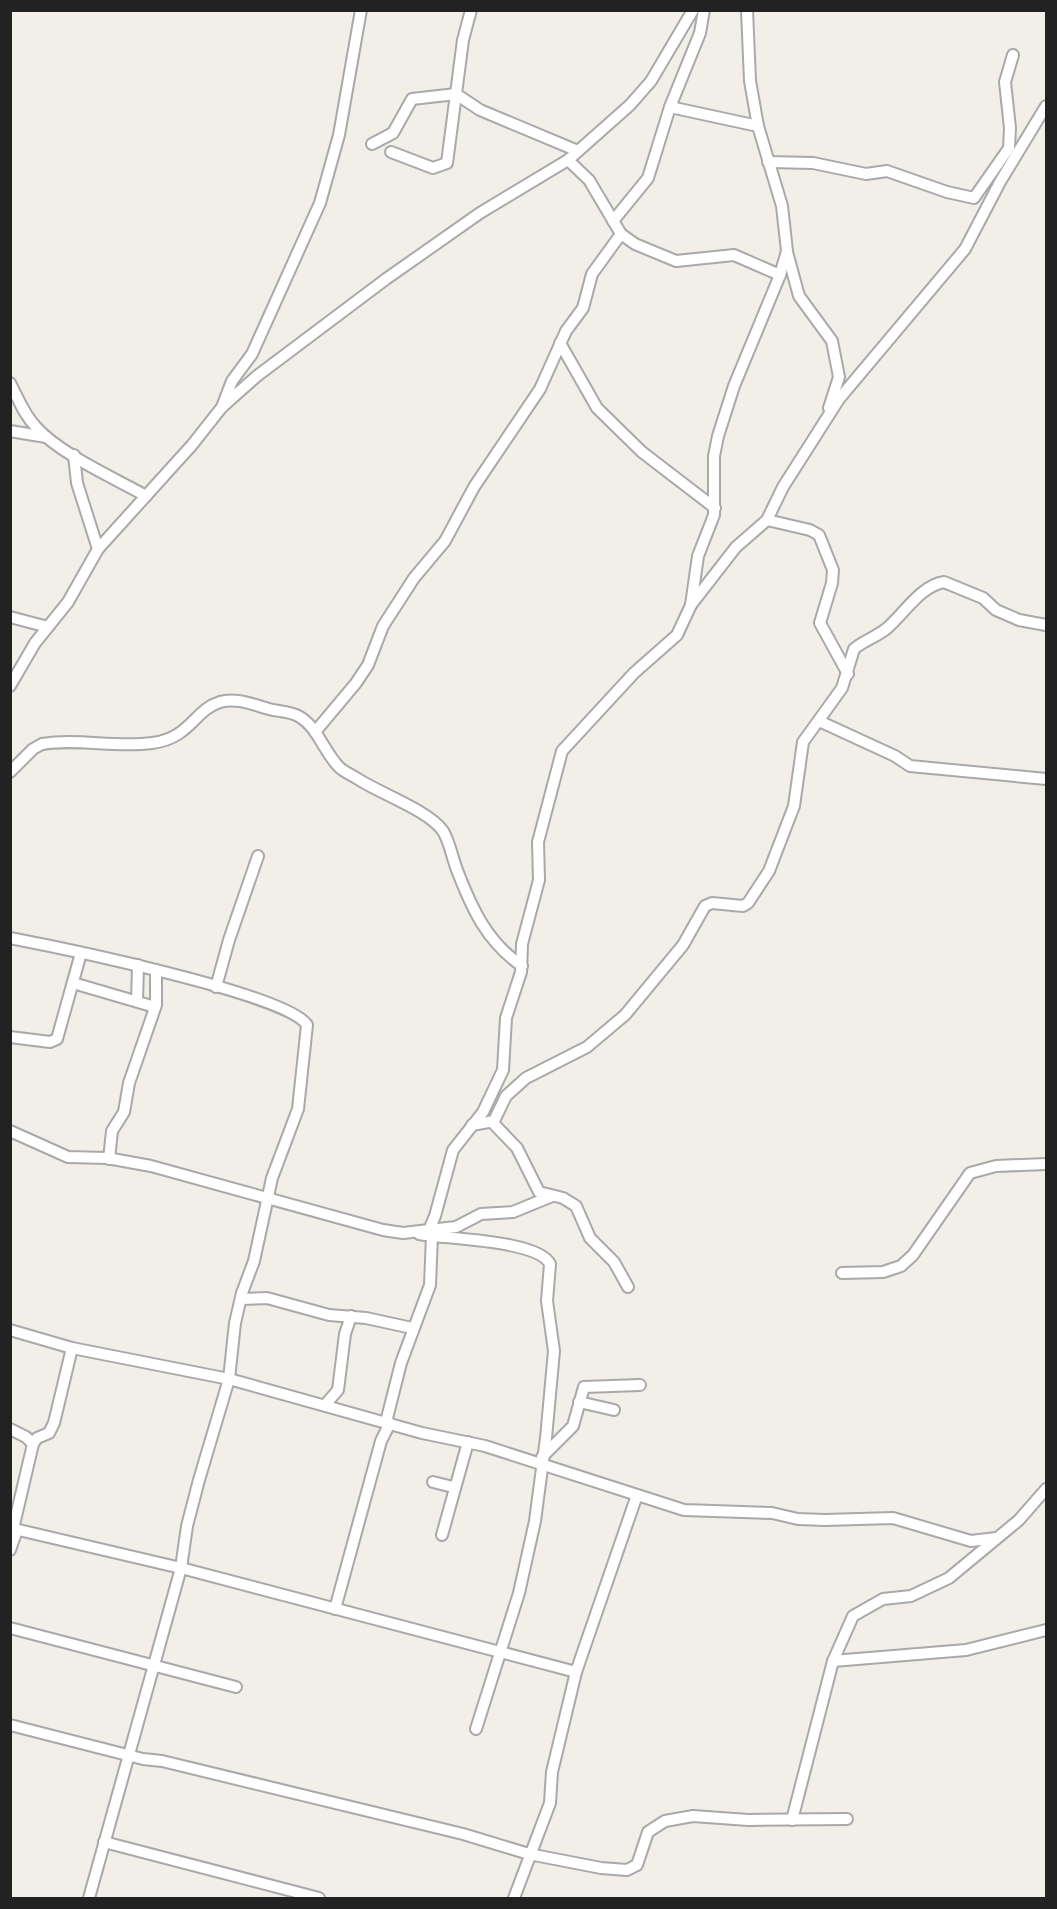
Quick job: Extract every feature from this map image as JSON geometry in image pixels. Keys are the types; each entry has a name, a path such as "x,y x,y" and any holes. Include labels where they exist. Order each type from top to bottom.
{"street":[{"path":"222,407 232,381 255,346 320,203 339,135 361,10"},
{"path":"391,152 433,168 447,163 463,40 471,10"},
{"path":"10,686 35,643 68,602 98,549 222,407 257,376 386,279 480,213 568,160 630,105 651,81 693,10"},
{"path":"613,221 645,183 670,107 700,33 704,10"},
{"path":"747,10 750,81 758,126 782,206 787,251 799,296 832,341 839,377 824,422"},
{"path":"768,162 813,163 866,174 887,171 946,192 974,198 1009,148 1010,128 1005,82 1013,55"},
{"path":"372,144 393,134 412,99 456,93 480,110 578,151"},
{"path":"335,1609 376,1458 388,1423 412,1328 423,1309 430,1285 426,1233 453,1150 483,1112 503,1070 504,1028 522,966 522,945 539,880 538,842 562,751 634,673 677,635 691,605 736,547 767,520 783,488 839,399 965,249 1000,182 1047,106"},
{"path":"670,107 758,126"},
{"path":"568,160 589,180 621,234 667,258 691,261 734,255 780,275"},
{"path":"315,732 356,684 368,665 383,626 414,579 445,542 474,488 540,389 560,343 583,308 592,274 621,234"},
{"path":"691,605 698,556 715,508 714,456 718,436 734,386 780,275 787,251"},
{"path":"560,343 597,408 642,452 715,508"},
{"path":"10,383 30,420 50,438 74,455 146,496"},
{"path":"10,431 50,438"},
{"path":"74,455 76,483 98,549"},
{"path":"767,520 810,530 819,535 833,570 832,583 820,623 848,674"},
{"path":"472,1125 492,1122 498,1115 506,1096 526,1078 587,1047 625,1016 683,945 697,916 705,906 712,903 743,906 748,903 766,876 794,806 803,742 838,695 848,674 854,650 858,646 885,630 918,597 940,583 950,583 972,596 983,598 996,610 1019,620 1047,625"},
{"path":"10,617 48,627"},
{"path":"10,771 33,749 42,744 134,744 169,739 182,734 204,712 219,702 242,702 290,712 301,717 315,732 340,767 363,783 394,796 440,827 479,919 497,947 522,966"},
{"path":"819,721 895,756 910,766 1047,779"},
{"path":"216,987 229,940 258,856"},
{"path":"10,938 138,965 216,987 294,1013 307,1025 298,1109 272,1178 254,1261 241,1299 229,1379 187,1526 181,1568 89,1899"},
{"path":"10,1038 54,1042 81,953"},
{"path":"137,1001 138,965"},
{"path":"109,1158 112,1131 124,1112 129,1083 155,1006 156,970"},
{"path":"73,983 155,1006"},
{"path":"492,1122 517,1148 536,1190 562,1198 576,1206 590,1238 614,1262 628,1287"},
{"path":"10,1131 68,1157 109,1158 151,1166 383,1230 426,1233 498,1243 538,1253 548,1259 550,1270 548,1301 554,1352 535,1521 519,1593 476,1730"},
{"path":"842,1273 883,1272 901,1266 913,1255 970,1173 996,1166 1047,1164"},
{"path":"426,1233 452,1228 488,1212 513,1212 552,1196"},
{"path":"241,1299 267,1298 329,1315 351,1316 412,1328"},
{"path":"325,1405 338,1390 345,1334 351,1316"},
{"path":"10,1330 72,1348 229,1379 388,1423 542,1461 684,1510 772,1513 798,1519 893,1518 971,1541 996,1538"},
{"path":"10,1550 33,1444 37,1438 49,1433 54,1423 72,1348"},
{"path":"542,1461 573,1426 581,1389 587,1386 640,1385"},
{"path":"579,1401 614,1410"},
{"path":"10,1429 26,1437 33,1444"},
{"path":"442,1535 453,1487 468,1442"},
{"path":"433,1482 453,1487"},
{"path":"792,1820 833,1661 853,1616 864,1607 883,1599 911,1596 949,1578 1019,1520 1047,1490"},
{"path":"514,1899 549,1803 552,1772 576,1672 637,1495"},
{"path":"14,1529 181,1568 576,1672"},
{"path":"10,1628 236,1687"},
{"path":"833,1661 966,1650 1047,1630"},
{"path":"10,1725 463,1834 529,1854 627,1870 637,1865 648,1832 665,1821 693,1816 792,1820 847,1819"},
{"path":"104,1842 319,1899"}]}
